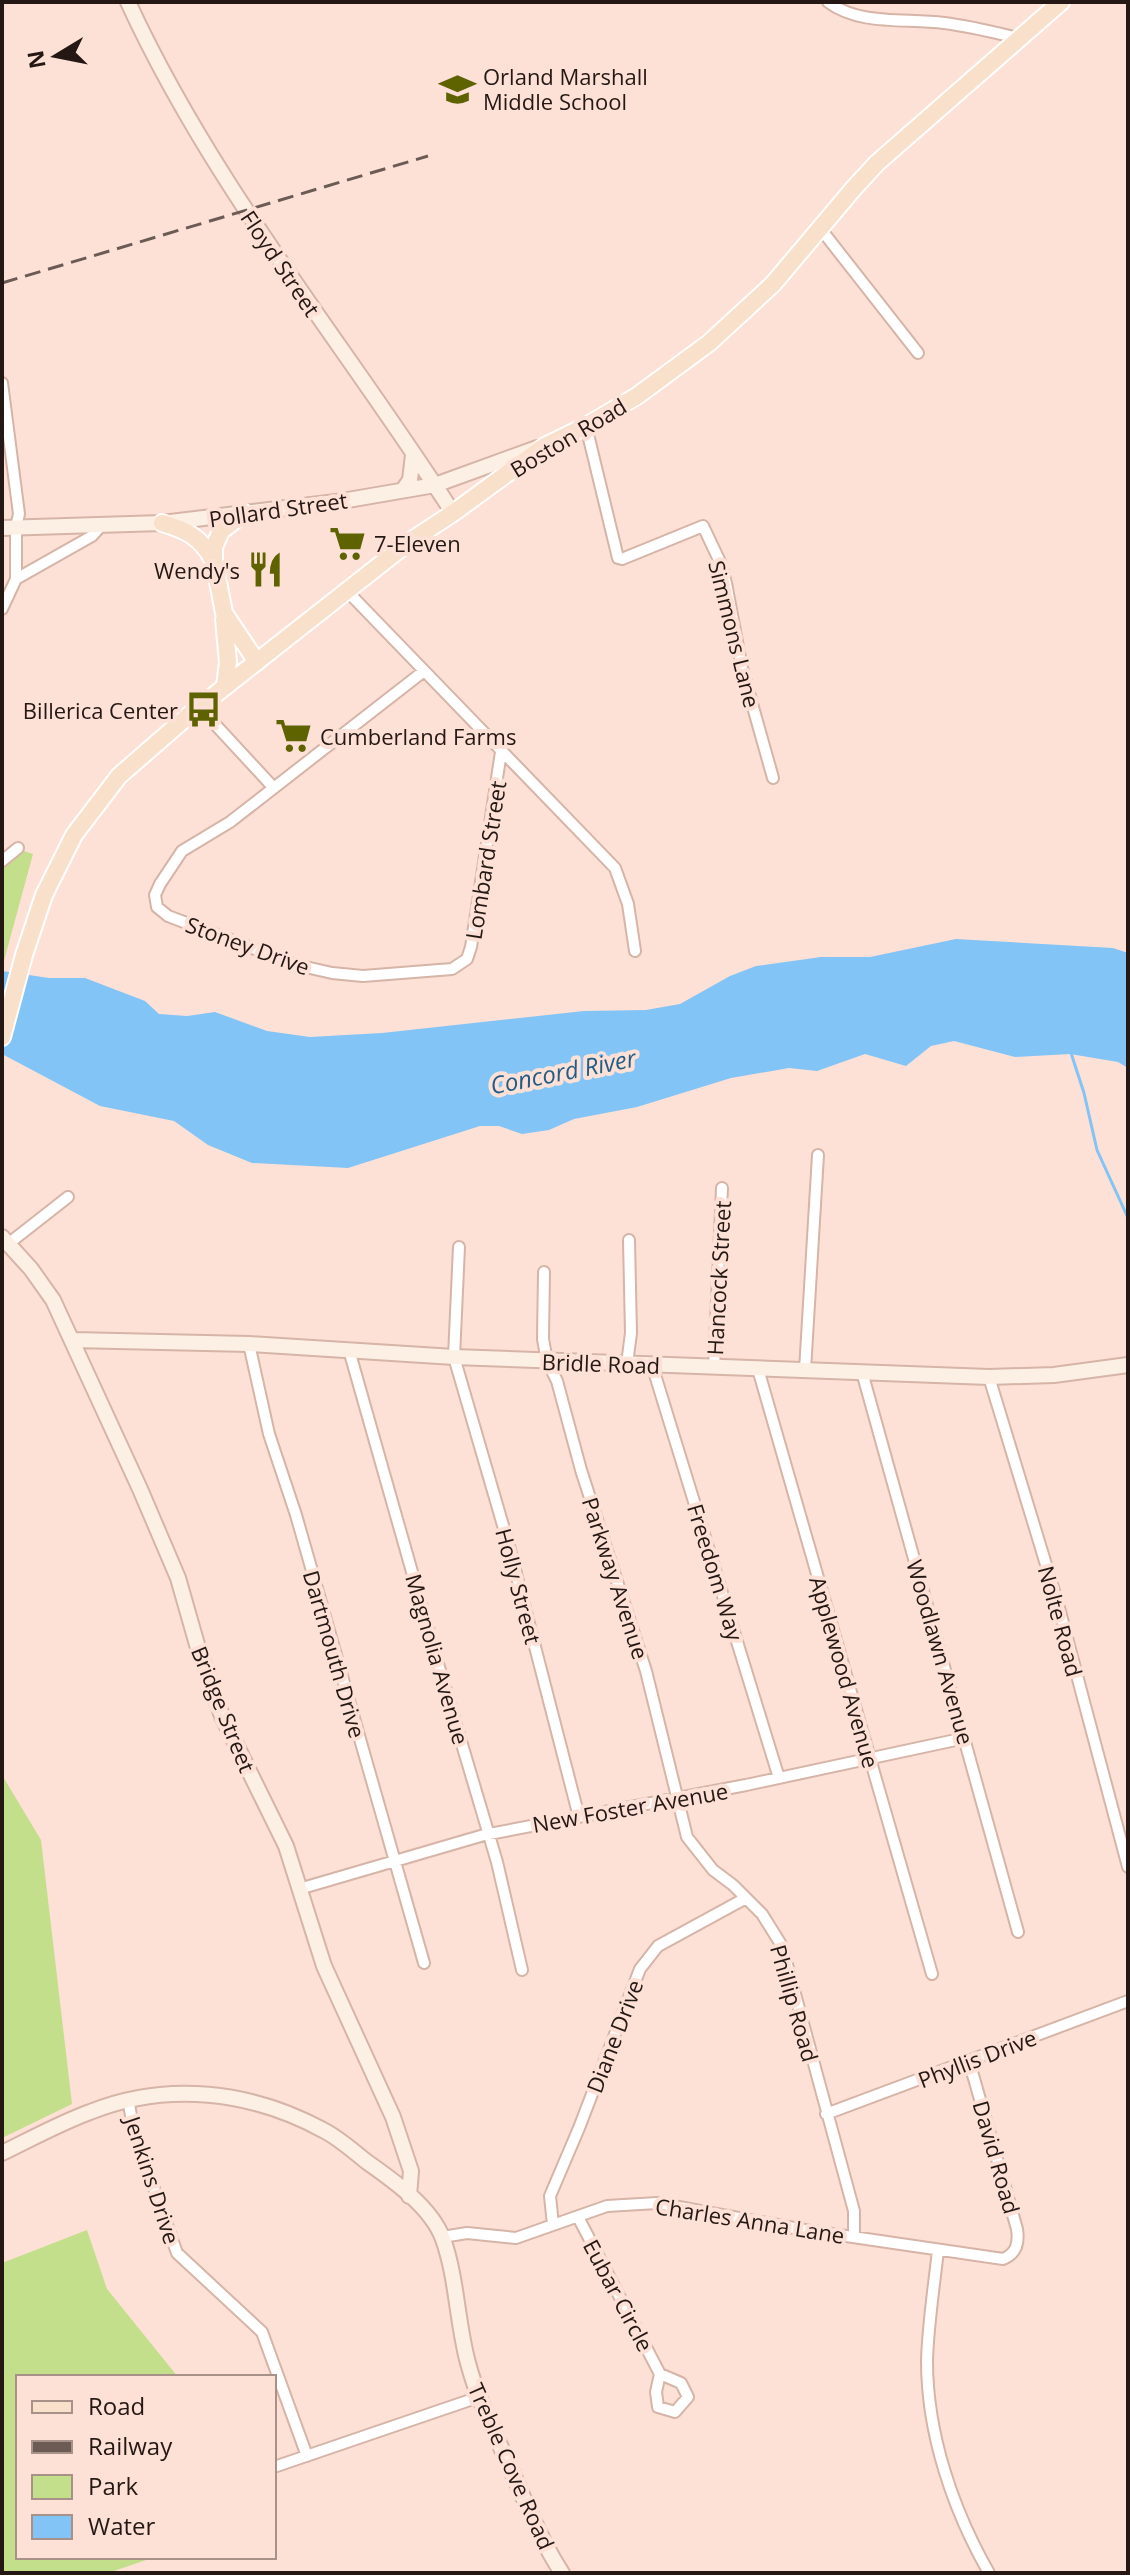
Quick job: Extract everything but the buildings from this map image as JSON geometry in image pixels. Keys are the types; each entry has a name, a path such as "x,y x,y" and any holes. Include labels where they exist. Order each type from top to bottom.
{"main road":[{"name":"Floyd Street","path":"128,2 172,91 249,217 453,513"},
{"name":"Boston Road","path":"2,1037 44,895 74,835 119,776 199,707 409,542 545,446 637,396 709,343 773,284 854,188 890,151 1061,2"},
{"name":"Pollard Street","path":"9,528 162,523 336,502 435,485 545,446"},
{"path":"403,490 410,480 413,455"},
{"path":"225,687 228,662 214,547 221,531 244,513"},
{"path":"162,523 194,535 214,561"},
{"path":"224,613 257,662"},
{"name":"Bridge Street","path":"5,1240 53,1300 178,1578 222,1716 286,1846 326,1972 405,2150 411,2171 409,2196"},
{"name":"Bridle Road","path":"73,1340 249,1344 454,1357 989,1377 1127,1369"},
{"name":"Treble Cove Road","path":"2,2153 89,2112 128,2099 172,2093 204,2093 248,2100 277,2108 326,2131 409,2196 427,2214 442,2237 468,2364 479,2397 541,2537 562,2573"}],"street":[{"path":"828,2 847,13 869,18 964,26 1018,38"},
{"path":"820,228 918,353"},
{"path":"2,383 19,514 9,528 16,579 2,609"},
{"name":"Simmons Lane","path":"586,426 614,553 618,558 703,526 721,564 742,668 773,778"},
{"path":"16,579 92,536 101,526"},
{"path":"348,592 615,868 628,904 635,951"},
{"path":"199,707 273,787 424,671"},
{"name":"Lombard Street","path":"460,964 467,959 471,947 501,752"},
{"name":"Stoney Drive","path":"273,787 230,822 182,851 155,895 157,907 168,916 316,971 363,976 439,971 460,964"},
{"path":"2,861 18,848"},
{"path":"805,1370 818,1155"},
{"name":"Hancock Street","path":"714,1368 722,1188"},
{"path":"5,1240 68,1197"},
{"path":"627,1364 631,1333 629,1240"},
{"name":"Holly Street","path":"459,1247 454,1357 509,1546 579,1817"},
{"name":"Parkway Avenue","path":"544,1272 543,1339 547,1361 557,1381 581,1470 646,1671 677,1799"},
{"name":"Dartmouth Drive","path":"249,1344 269,1434 296,1515 424,1963"},
{"name":"Magnolia Avenue","path":"349,1350 497,1862 522,1970"},
{"name":"Freedom Way","path":"652,1365 779,1778"},
{"name":"Applewood Avenue","path":"758,1369 932,1974"},
{"name":"Woodlawn Avenue","path":"862,1372 1018,1932"},
{"name":"Nolte Road","path":"989,1377 1058,1604 1128,1867"},
{"name":"New Foster Avenue","path":"299,1889 488,1834 677,1799 965,1738"},
{"name":"Phillip Road","path":"677,1799 687,1837 697,1854 762,1914 782,1946 854,2211 854,2237"},
{"name":"Diane Drive","path":"553,2225 550,2196 640,1969 658,1946 746,1898"},
{"name":"Phyllis Drive","path":"826,2114 1128,2001"},
{"name":"David Road","path":"969,2061 1017,2229 1018,2241 1013,2253"},
{"name":"Jenkins Drive","path":"128,2099 134,2132 177,2253 262,2332 307,2456"},
{"name":"Charles Anna Lane","path":"442,2237 467,2233 516,2238 607,2206 657,2203 999,2260 1013,2253"},
{"name":"Eubar Circle","path":"578,2217 660,2374"},
{"path":"938,2250 927,2362 933,2415 951,2492 976,2551 989,2573"},
{"path":"276,2466 479,2397"}],"green space":[{"path":"24,851 33,854 2,968 2,868"},
{"path":"2,1775 41,1840 72,2104 2,2138"},
{"path":"87,2230 107,2289 176,2375 16,2375 16,2559 149,2559 108,2573 2,2573 2,2263"}],"water":[{"name":"Concord River","path":"956,939 1113,948 1128,953 1128,1068 1118,1062 1070,1054 1015,1057 954,1041 931,1046 906,1066 865,1054 817,1071 789,1068 731,1078 637,1107 574,1119 549,1130 522,1134 499,1126 480,1126 348,1168 252,1163 208,1145 174,1121 100,1106 2,1054 2,971 49,978 85,978 145,1001 159,1014 187,1016 215,1012 267,1031 310,1037 382,1033 584,1011 646,1010 680,1004 730,976 756,966 821,957 870,957"}],"waterway":[{"path":"1071,1053 1097,1150 1128,1218"}],"railway":[{"path":"2,283 428,156"}],"place":[{"name":"Orland Marshall Middle School","path":"457,89"},
{"name":"7-Eleven","path":"348,543"},
{"name":"Wendy's","path":"266,570"},
{"name":"Billerica Center","path":"204,710"},
{"name":"Cumberland Farms","path":"294,736"}]}
